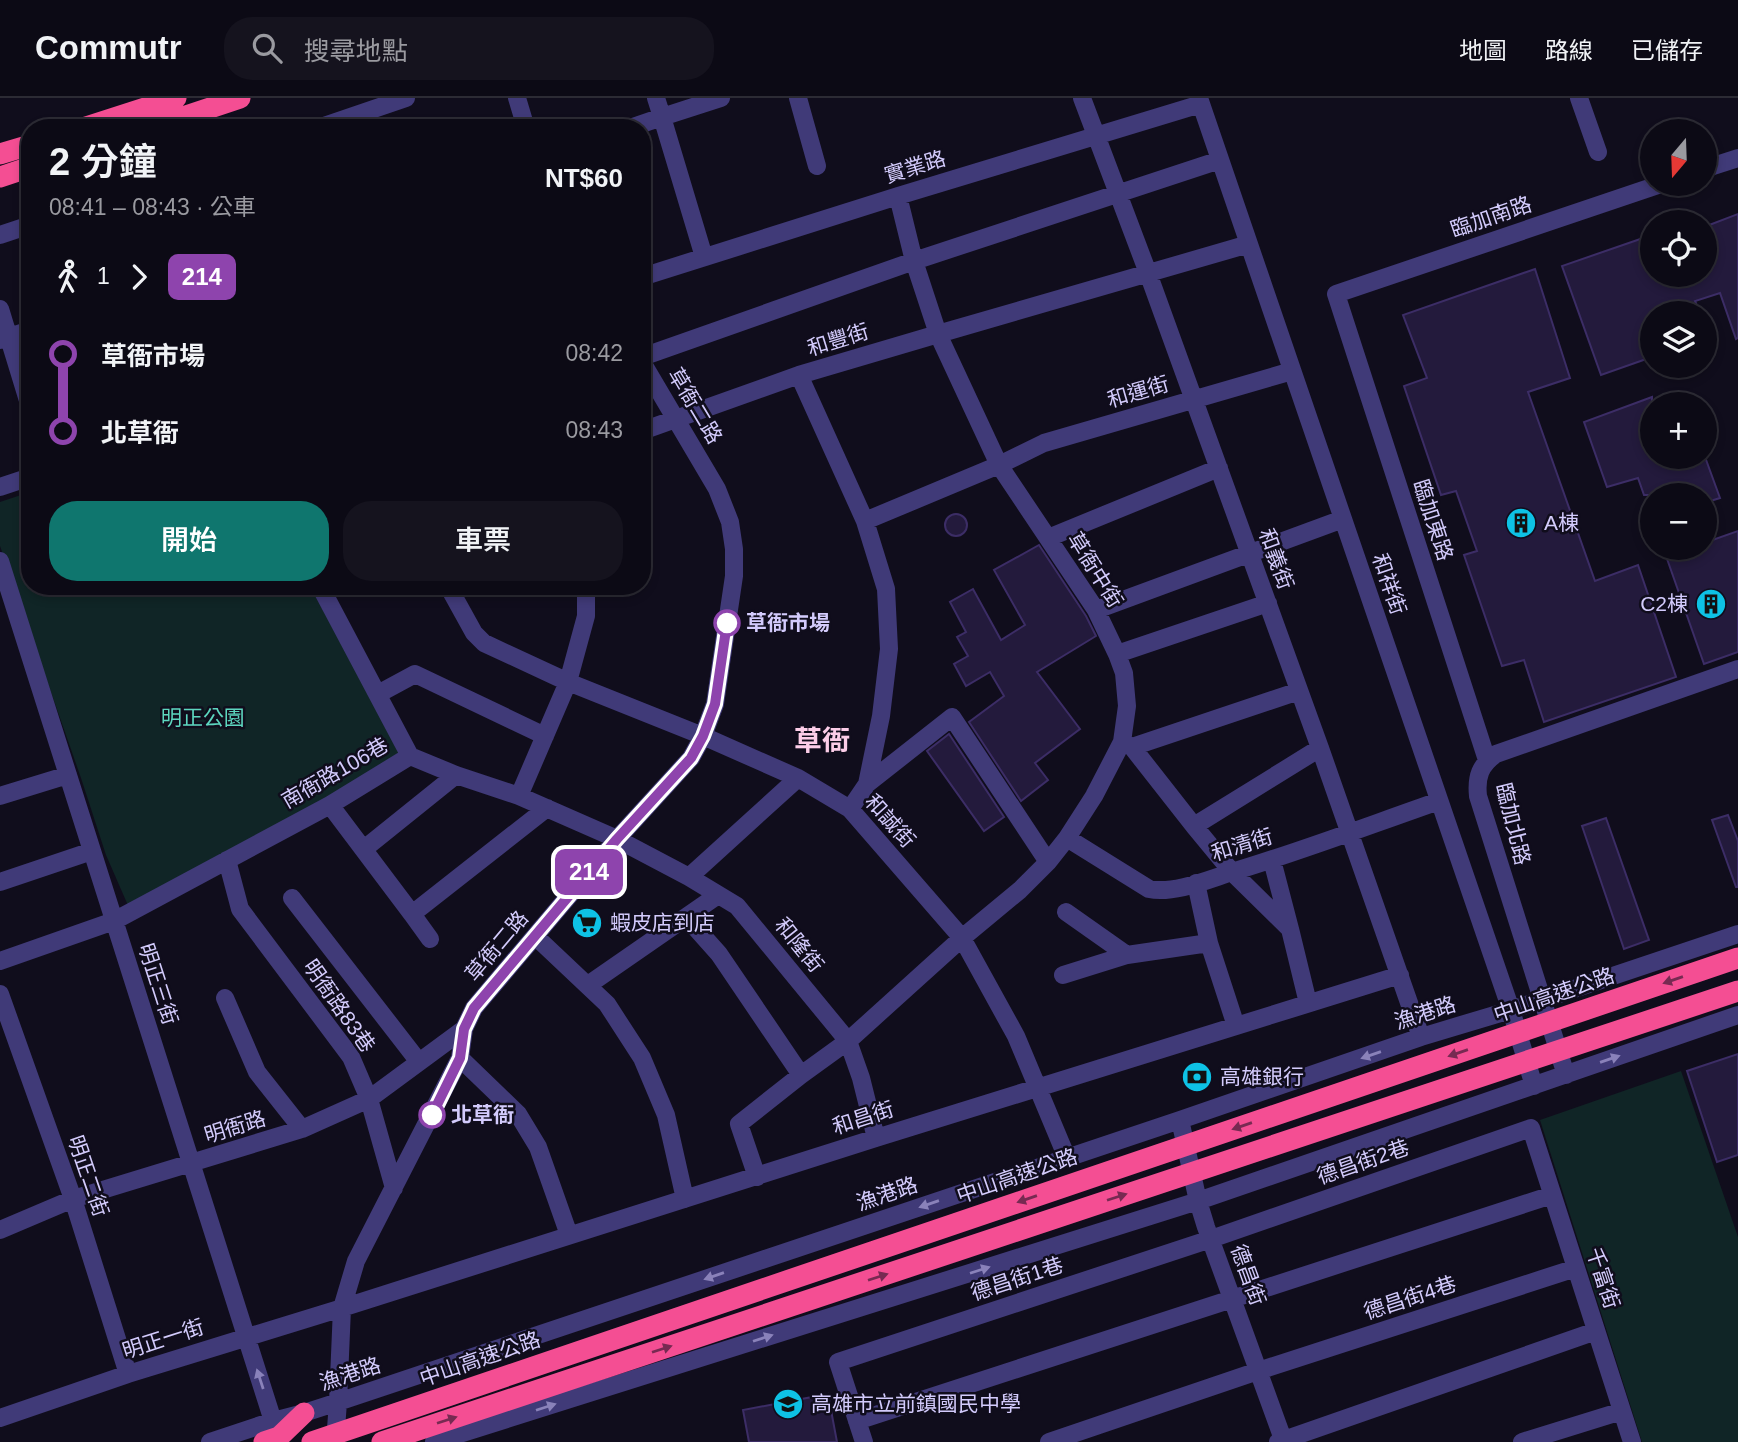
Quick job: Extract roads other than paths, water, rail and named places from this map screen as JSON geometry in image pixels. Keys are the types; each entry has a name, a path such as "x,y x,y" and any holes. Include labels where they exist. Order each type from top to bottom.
{"highway":[{"path":"111,119 176,98"},
{"path":"177,119 240,98"},
{"path":"0,154 21,148"},
{"path":"0,177 21,170"},
{"name":"中山高速公路","path":"312,1442 1738,958"},
{"path":"382,1442 1738,991"},
{"path":"264,1442 279,1437 304,1413"}],"street":[{"path":"356,119 406,98"},
{"path":"517,98 523,119"},
{"path":"656,98 704,257"},
{"path":"651,121 721,98"},
{"path":"798,98 817,166"},
{"name":"和義街","path":"1082,98 1250,553 1421,1037"},
{"path":"1579,98 1598,152"},
{"name":"實業路","path":"651,274 1096,136 1200,101"},
{"name":"和祥街","path":"1200,101 1511,1010 1534,1086"},
{"path":"1717,165 1738,158"},
{"path":"651,357 914,261 1220,160"},
{"name":"臨加南路","path":"1336,293 1640,191"},
{"name":"草衙中街","path":"757,1177 739,1124 848,1041 962,938 1020,890 1067,838 1127,744 1124,673 1117,654 1096,610 999,465 937,334 914,261 898,196"},
{"path":"0,235 21,228"},
{"name":"和豐街","path":"850,809 867,783 881,716 889,649 886,589 865,521 799,375 1249,244"},
{"name":"臨加東路","path":"1336,293 1487,760"},
{"path":"0,309 4,338 21,383"},
{"path":"4,338 21,333"},
{"name":"和運街","path":"865,521 999,465 1044,443 1292,372"},
{"name":"草衙二路","path":"335,1442 342,1308 362,1247 460,1058 464,1029 474,1008 617,839 691,758 715,704 734,576 730,522 717,489 651,375"},
{"path":"651,428 799,375"},
{"path":"1048,538 1219,468"},
{"path":"0,487 21,480"},
{"path":"1096,610 1343,519"},
{"name":"明正三街","path":"0,561 273,1420"},
{"name":"南衙路106巷","path":"114,920 330,805 410,756 325,595"},
{"name":"和誠街","path":"453,595 474,633 484,643 568,682 703,736 798,778 850,809 962,938 1016,1036 1067,1158"},
{"path":"519,796 568,682 586,616 586,595"},
{"path":"1117,654 1268,603"},
{"name":"臨加北路","path":"1566,1074 1478,796 1480,770 1487,760 1496,754 1738,669"},
{"path":"377,694 415,674 545,736"},
{"path":"1290,929 1232,872 1127,744 1299,691"},
{"path":"867,783 952,717 1048,862"},
{"path":"1194,826 1320,748"},
{"name":"和隆街","path":"410,756 519,796 617,839 737,906 848,1041 861,1078 876,1138"},
{"path":"0,796 68,775"},
{"path":"364,849 456,775"},
{"path":"689,877 798,778"},
{"name":"和清街","path":"1067,838 1149,889 1161,891 1272,860 1439,801"},
{"path":"330,805 430,939"},
{"path":"412,914 547,808"},
{"path":"0,882 92,851"},
{"name":"明衙路83巷","path":"227,860 240,909 351,1057 369,1099 394,1188"},
{"path":"1272,860 1308,1003"},
{"path":"1196,883 1209,943 1236,1026"},
{"path":"588,985 718,895"},
{"path":"292,898 419,1062"},
{"path":"1066,912 1127,955"},
{"path":"686,918 719,954 801,1075"},
{"path":"0,961 114,920"},
{"name":"漁港路","path":"210,1442 273,1420 338,1402 1180,1121 1421,1037 1511,1010 1738,934"},
{"path":"535,936 607,1004 642,1058 666,1115 685,1199"},
{"path":"1063,975 1127,955 1209,943"},
{"name":"和昌街","path":"342,1308 1399,975"},
{"name":"明正二街","path":"0,994 73,1199 128,1374"},
{"path":"225,999 257,1072 302,1129"},
{"path":"434,1442 1198,1201 1738,1015"},
{"name":"明衙路","path":"0,1230 73,1199 302,1129 369,1099 464,1029"},
{"path":"460,1058 517,1114 538,1147 569,1235"},
{"name":"德昌街","path":"1180,1121 1198,1201 1210,1239 1282,1441"},
{"name":"千富街","path":"1531,1128 1632,1442"},
{"name":"德昌街2巷","path":"1210,1239 1531,1128"},
{"path":"864,1442 857,1421 1552,1195"},
{"name":"德昌街1巷","path":"857,1421 838,1362 1210,1239"},
{"name":"德昌街4巷","path":"1049,1442 1576,1268"},
{"name":"明正一街","path":"0,1418 128,1374 342,1308"},
{"path":"1282,1441 1596,1331"},
{"path":"1522,1442 1622,1411"}],"place":[{"name":"A棟","path":"1521,523"},
{"name":"C2棟","path":"1711,604"},
{"name":"草衙市場","path":"727,623"},
{"name":"蝦皮店到店","path":"587,923"},
{"name":"高雄銀行","path":"1197,1077"},
{"name":"北草衙","path":"432,1115"},
{"name":"高雄市立前鎮國民中學","path":"788,1404"}],"district":[{"name":"草衙","path":"822,740"}],"park label":[{"name":"明正公園","path":"203,718"}]}
